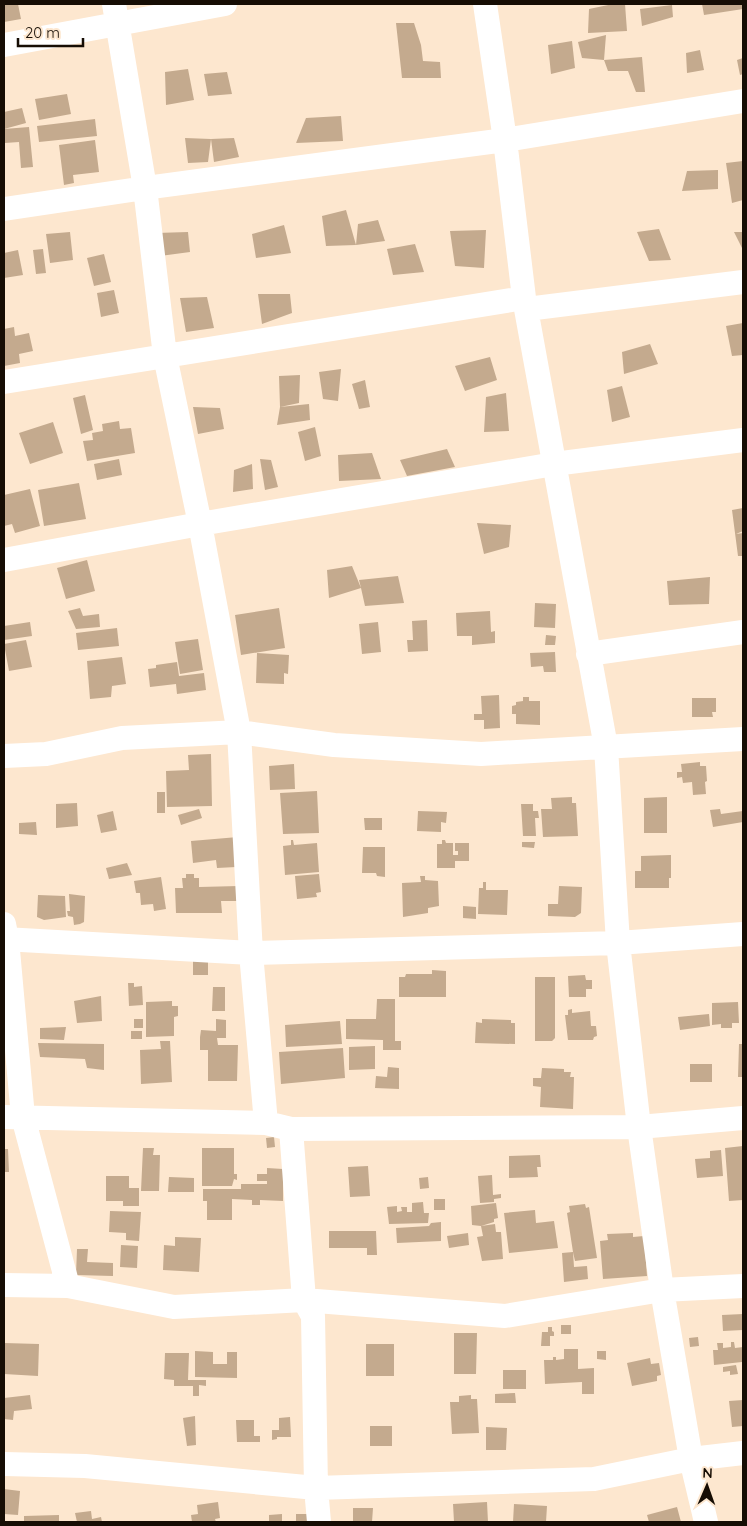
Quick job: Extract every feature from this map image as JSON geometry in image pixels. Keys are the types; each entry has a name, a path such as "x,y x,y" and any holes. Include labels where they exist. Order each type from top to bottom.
{"street":[{"path":"4,45 115,13 225,4"},
{"path":"486,4 526,304 606,747 618,943 639,1127 662,1290 691,1459 706,1522"},
{"path":"115,13 144,188 165,356 200,524 239,732 251,953 266,1123"},
{"path":"4,209 144,188 505,140 743,101"},
{"path":"4,382 165,356 526,304 743,282"},
{"path":"4,560 200,524 554,464 743,440"},
{"path":"588,654 743,632"},
{"path":"4,756 46,754 122,738 239,732 334,745 481,754 743,739"},
{"path":"68,1286 13,1117 5,934 251,953 618,943 743,934"},
{"path":"13,1117 266,1123 291,1130 639,1127 743,1118"},
{"path":"291,1130 304,1300 313,1316 316,1488 319,1522"},
{"path":"4,1285 68,1286 174,1306 304,1300 505,1316 662,1290 743,1286"},
{"path":"4,1464 85,1466 316,1488 594,1480 691,1459 743,1453"}],"building":[{"path":"4,4 18,4 21,19 4,22"},
{"path":"613,4 625,4 627,31 588,33 589,9"},
{"path":"702,4 743,4 743,9 704,15"},
{"path":"672,5 673,17 642,26 640,9"},
{"path":"396,23 414,23 421,45 423,61 440,62 441,78 402,78"},
{"path":"606,35 604,60 582,58 578,42"},
{"path":"572,41 575,68 551,74 548,45"},
{"path":"700,50 704,70 687,73 686,53"},
{"path":"642,57 645,92 636,92 628,71 608,71 604,60"},
{"path":"743,58 743,74 740,75 737,60"},
{"path":"188,69 194,100 166,105 165,72"},
{"path":"227,72 232,94 208,96 204,74"},
{"path":"67,94 71,114 39,120 35,99"},
{"path":"22,108 26,123 4,129 4,112"},
{"path":"341,116 343,141 296,143 306,118"},
{"path":"95,119 97,136 39,142 37,126"},
{"path":"29,127 33,167 21,168 19,142 5,143 4,129"},
{"path":"185,138 211,139 208,162 188,163"},
{"path":"234,138 239,157 214,162 211,139"},
{"path":"95,140 99,172 73,175 74,183 64,185 59,145"},
{"path":"743,161 743,200 732,203 726,163"},
{"path":"718,170 718,189 682,191 687,171"},
{"path":"346,210 356,245 326,246 322,216"},
{"path":"378,220 385,241 356,245 358,224"},
{"path":"284,225 291,253 256,258 252,234"},
{"path":"659,229 671,260 649,261 637,232"},
{"path":"486,230 484,268 455,266 450,231"},
{"path":"70,232 73,260 50,263 46,234"},
{"path":"188,232 190,252 160,256 156,233"},
{"path":"734,232 743,232 743,250"},
{"path":"415,244 424,272 393,275 387,249"},
{"path":"43,249 46,273 36,274 33,250"},
{"path":"18,250 23,275 4,278 4,253"},
{"path":"104,254 111,282 94,286 87,258"},
{"path":"114,290 119,313 101,317 97,293"},
{"path":"258,294 290,294 292,313 262,324"},
{"path":"207,297 214,328 186,332 180,298"},
{"path":"743,323 743,355 732,356 726,326"},
{"path":"14,327 15,336 29,333 33,351 19,354 20,363 4,366 4,329"},
{"path":"650,344 658,364 624,374 622,352"},
{"path":"490,357 497,380 465,391 455,366"},
{"path":"341,369 338,401 323,399 319,372"},
{"path":"300,375 299,403 280,407 279,376"},
{"path":"365,380 370,407 359,409 352,384"},
{"path":"622,386 630,417 612,422 607,390"},
{"path":"506,393 509,431 484,432 486,397"},
{"path":"85,395 93,430 81,434 73,398"},
{"path":"309,404 310,420 277,425 280,407"},
{"path":"193,407 220,408 224,429 198,434"},
{"path":"119,421 120,429 131,428 135,453 87,461 83,441 93,440 92,433 103,431 102,424"},
{"path":"53,422 63,453 30,464 19,433"},
{"path":"315,427 321,456 305,461 298,432"},
{"path":"447,449 455,467 407,476 400,460"},
{"path":"372,453 381,479 339,481 338,455"},
{"path":"119,459 122,475 97,480 94,464"},
{"path":"260,459 271,460 278,487 265,490"},
{"path":"252,464 253,489 233,492 234,470"},
{"path":"79,483 86,519 44,526 38,490"},
{"path":"30,489 40,526 15,533 12,524 4,526 4,495"},
{"path":"743,508 743,531 736,534 743,533 743,556 738,556 732,510"},
{"path":"477,523 511,525 509,547 484,554"},
{"path":"87,560 95,591 66,599 57,568"},
{"path":"352,566 361,588 329,598 327,570"},
{"path":"398,576 404,603 365,606 359,580"},
{"path":"710,577 709,604 669,605 667,581"},
{"path":"535,603 556,604 555,628 534,627"},
{"path":"80,608 83,616 99,614 100,627 76,629 68,611"},
{"path":"279,608 285,648 241,655 235,615"},
{"path":"490,611 491,632 495,631 495,643 472,645 472,636 457,636 456,613"},
{"path":"427,620 428,651 408,652 407,640 413,640 412,621"},
{"path":"30,622 32,636 4,640 4,626"},
{"path":"378,622 381,652 362,654 359,624"},
{"path":"117,628 119,646 78,650 76,633"},
{"path":"546,635 556,636 555,645 545,645"},
{"path":"198,639 203,670 180,674 175,642"},
{"path":"26,640 32,667 9,671 4,644"},
{"path":"555,652 556,672 544,672 543,666 531,667 530,653"},
{"path":"257,653 289,655 288,674 284,673 284,684 256,683"},
{"path":"122,657 126,684 112,686 111,697 90,699 87,661"},
{"path":"177,662 179,676 204,673 206,690 177,694 176,684 150,687 148,669 156,668 156,665"},
{"path":"499,695 500,728 484,729 484,720 474,720 474,714 482,714 481,696"},
{"path":"523,697 529,697 529,701 540,701 540,725 516,724 516,714 512,714 512,706 516,705 516,702 523,701"},
{"path":"692,698 716,698 716,712 712,712 713,717 692,717"},
{"path":"211,754 212,806 167,807 166,771 189,770 188,755"},
{"path":"700,762 700,766 706,766 706,794 693,795 692,782 683,783 682,777 677,778 677,772 682,772 681,764"},
{"path":"294,764 295,789 270,790 269,766"},
{"path":"317,791 319,833 283,834 280,793"},
{"path":"157,792 165,792 165,813 157,813"},
{"path":"572,797 572,803 576,803 578,836 543,837 541,809 552,809 551,798"},
{"path":"667,797 667,833 644,833 644,798"},
{"path":"77,803 78,826 56,828 56,804"},
{"path":"521,804 533,804 533,811 538,811 539,818 535,818 536,836 523,836"},
{"path":"199,809 202,818 181,825 178,815"},
{"path":"720,809 721,814 743,811 743,822 713,827 710,810"},
{"path":"113,811 117,830 101,833 97,815"},
{"path":"418,811 447,812 446,823 441,822 441,832 417,831"},
{"path":"364,818 382,818 382,830 365,830"},
{"path":"36,822 37,835 19,834 19,823"},
{"path":"238,837 236,867 217,868 216,860 193,863 191,841"},
{"path":"291,840 293,840 294,845 317,843 319,872 285,875 283,846 291,845"},
{"path":"442,840 445,840 446,843 453,843 453,855 458,855 458,851 455,851 455,843 469,843 469,861 455,861 455,868 437,868 437,844 442,844"},
{"path":"522,842 535,842 534,848 522,847"},
{"path":"363,847 385,847 385,877 377,876 376,873 362,873"},
{"path":"671,855 669,888 635,888 635,871 641,871 641,856"},
{"path":"127,863 132,875 109,879 106,868"},
{"path":"186,874 194,874 194,878 199,878 199,887 239,886 239,901 221,901 222,913 176,913 175,888 183,888 182,878 186,878"},
{"path":"319,874 321,892 316,893 317,897 297,899 295,876"},
{"path":"420,876 425,876 425,880 438,881 439,906 428,908 428,913 403,917 402,883 421,882"},
{"path":"161,877 166,909 154,911 153,904 141,905 140,893 136,893 134,881"},
{"path":"483,882 486,882 486,890 508,890 507,915 478,914 479,888 483,888"},
{"path":"559,886 582,887 581,913 575,917 548,916 548,904 558,904"},
{"path":"69,894 85,896 84,922 80,924 74,925 73,917 68,916 67,911 70,911"},
{"path":"38,895 65,896 66,917 44,920 37,917"},
{"path":"463,906 476,907 476,919 463,918"},
{"path":"193,961 208,961 208,975 193,975"},
{"path":"432,970 446,971 446,997 399,997 399,977 405,977 406,974 432,974"},
{"path":"585,975 586,980 592,980 592,989 586,989 586,997 569,997 568,976"},
{"path":"535,977 555,977 555,1038 552,1041 535,1041"},
{"path":"128,983 134,983 134,987 142,986 143,1005 129,1006"},
{"path":"213,987 225,987 225,1011 212,1011"},
{"path":"101,996 102,1021 77,1023 74,1001"},
{"path":"377,999 395,999 395,1041 401,1041 401,1050 383,1050 383,1040 346,1039 346,1019 376,1019"},
{"path":"172,1001 172,1006 178,1006 178,1016 174,1017 174,1036 146,1037 146,1002"},
{"path":"738,1002 739,1023 732,1023 732,1028 721,1028 721,1024 712,1025 712,1003"},
{"path":"572,1009 572,1013 590,1011 591,1026 596,1026 597,1036 593,1040 568,1040 565,1015 568,1015 568,1010"},
{"path":"709,1014 710,1026 680,1030 678,1017"},
{"path":"134,1019 143,1019 143,1028 134,1028"},
{"path":"216,1019 226,1020 226,1038 217,1038 218,1045 238,1045 237,1081 208,1081 208,1050 200,1050 200,1037 201,1030 216,1031"},
{"path":"482,1019 511,1020 511,1023 515,1023 515,1044 475,1043 476,1022 482,1023"},
{"path":"340,1021 342,1044 286,1047 285,1025"},
{"path":"66,1027 64,1040 40,1039 40,1028"},
{"path":"131,1031 142,1031 142,1039 131,1039"},
{"path":"160,1041 170,1041 172,1082 141,1084 140,1050 161,1049"},
{"path":"38,1043 104,1044 104,1070 87,1068 85,1059 40,1057"},
{"path":"739,1044 743,1044 743,1077 738,1077"},
{"path":"375,1046 375,1069 349,1070 349,1047"},
{"path":"343,1048 345,1078 281,1084 279,1052"},
{"path":"690,1064 712,1064 712,1082 690,1082"},
{"path":"388,1067 399,1068 399,1089 375,1088 376,1076 387,1077"},
{"path":"542,1068 564,1069 564,1072 571,1072 570,1077 574,1077 573,1109 540,1107 541,1087 533,1086 533,1078 541,1078"},
{"path":"274,1137 275,1147 267,1148 266,1138"},
{"path":"743,1146 743,1200 729,1201 725,1148"},
{"path":"143,1148 154,1148 153,1155 160,1155 159,1191 141,1191"},
{"path":"202,1148 234,1148 234,1174 237,1174 237,1180 234,1179 232,1186 202,1186"},
{"path":"4,1149 8,1149 9,1172 4,1172"},
{"path":"721,1150 723,1176 697,1178 695,1159 710,1158 710,1151"},
{"path":"540,1155 541,1167 537,1167 538,1177 509,1178 509,1156"},
{"path":"368,1166 370,1196 350,1197 348,1167"},
{"path":"267,1168 283,1169 283,1201 260,1200 260,1205 252,1205 252,1200 232,1199 232,1220 207,1220 207,1201 203,1201 203,1189 241,1189 241,1184 267,1184 267,1181 257,1181 257,1174 267,1174"},
{"path":"492,1175 493,1195 501,1194 501,1198 494,1199 494,1202 480,1203 478,1176"},
{"path":"106,1176 129,1176 129,1188 139,1188 139,1206 123,1206 123,1201 106,1201"},
{"path":"169,1177 194,1178 194,1192 168,1192"},
{"path":"428,1177 429,1188 420,1189 419,1178"},
{"path":"434,1199 445,1199 445,1210 434,1210"},
{"path":"423,1202 424,1213 429,1213 428,1223 389,1224 387,1207 397,1206 397,1212 402,1211 401,1207 407,1207 407,1212 412,1212 412,1203"},
{"path":"496,1203 498,1218 494,1219 494,1222 481,1226 472,1225 471,1206"},
{"path":"585,1204 586,1208 589,1207 597,1258 575,1261 567,1213 570,1212 569,1206"},
{"path":"535,1210 536,1223 554,1221 558,1248 509,1253 504,1213"},
{"path":"110,1211 141,1212 139,1241 126,1240 126,1233 109,1232"},
{"path":"441,1222 441,1241 397,1243 396,1228 429,1226 431,1223"},
{"path":"495,1224 496,1232 501,1232 503,1259 482,1261 477,1237 483,1236 481,1226"},
{"path":"329,1231 376,1231 377,1255 367,1255 367,1248 329,1248"},
{"path":"468,1233 469,1245 449,1248 447,1236"},
{"path":"633,1233 633,1237 644,1236 647,1276 603,1279 600,1241 608,1240 607,1234"},
{"path":"175,1237 201,1238 199,1272 163,1270 164,1245 175,1246"},
{"path":"121,1245 138,1246 137,1268 120,1267"},
{"path":"77,1249 88,1249 87,1262 113,1263 113,1276 76,1275"},
{"path":"573,1252 574,1267 587,1266 588,1279 564,1282 562,1253"},
{"path":"743,1314 743,1330 723,1331 722,1315"},
{"path":"561,1325 571,1325 571,1334 561,1334"},
{"path":"548,1327 552,1327 554,1336 550,1336 550,1346 541,1346 542,1332 548,1332"},
{"path":"454,1333 477,1333 476,1374 454,1374"},
{"path":"698,1337 699,1346 690,1347 689,1338"},
{"path":"731,1342 734,1342 735,1348 743,1347 742,1362 714,1365 713,1350 718,1350 717,1343 723,1343 723,1348 731,1347"},
{"path":"4,1343 39,1344 38,1376 4,1374"},
{"path":"366,1344 394,1344 394,1376 366,1376"},
{"path":"564,1349 578,1349 578,1369 594,1368 594,1394 582,1394 582,1382 545,1384 544,1360 553,1360 553,1357 556,1357 556,1360 564,1359"},
{"path":"195,1351 213,1352 213,1364 227,1364 227,1352 237,1352 237,1378 195,1377"},
{"path":"597,1351 606,1351 606,1360 597,1359"},
{"path":"165,1353 189,1353 188,1380 206,1380 206,1386 199,1385 199,1396 193,1396 193,1386 174,1386 174,1380 164,1379"},
{"path":"650,1358 651,1364 659,1363 661,1375 657,1376 657,1381 632,1386 627,1363"},
{"path":"736,1365 738,1374 730,1375 730,1371 723,1372 723,1367"},
{"path":"503,1370 526,1370 526,1389 503,1389"},
{"path":"515,1393 516,1403 495,1403 495,1394"},
{"path":"30,1395 32,1409 14,1411 13,1420 4,1419 4,1398"},
{"path":"471,1395 471,1399 477,1399 479,1433 452,1434 450,1402 459,1402 459,1396"},
{"path":"743,1400 743,1426 732,1427 729,1401"},
{"path":"195,1416 196,1445 187,1446 183,1418"},
{"path":"290,1417 291,1437 277,1437 277,1439 272,1440 272,1430 279,1430 279,1418"},
{"path":"236,1420 254,1420 254,1436 260,1436 260,1442 237,1442"},
{"path":"370,1426 392,1426 392,1446 370,1446"},
{"path":"486,1427 507,1428 506,1450 486,1450"},
{"path":"4,1489 20,1491 18,1515 4,1514"},
{"path":"218,1502 220,1518 215,1519 216,1522 192,1522 191,1515 198,1514 197,1505"},
{"path":"487,1502 488,1522 454,1522 453,1504"},
{"path":"514,1504 547,1506 546,1522 513,1522"},
{"path":"677,1507 681,1522 649,1522 647,1515"},
{"path":"353,1508 373,1508 372,1522 353,1522"},
{"path":"91,1511 92,1519 101,1517 102,1522 77,1522 75,1513"},
{"path":"282,1514 282,1522 269,1522 269,1515"},
{"path":"296,1514 310,1514 310,1522 296,1522"},
{"path":"59,1515 59,1522 24,1522 24,1516"}]}
